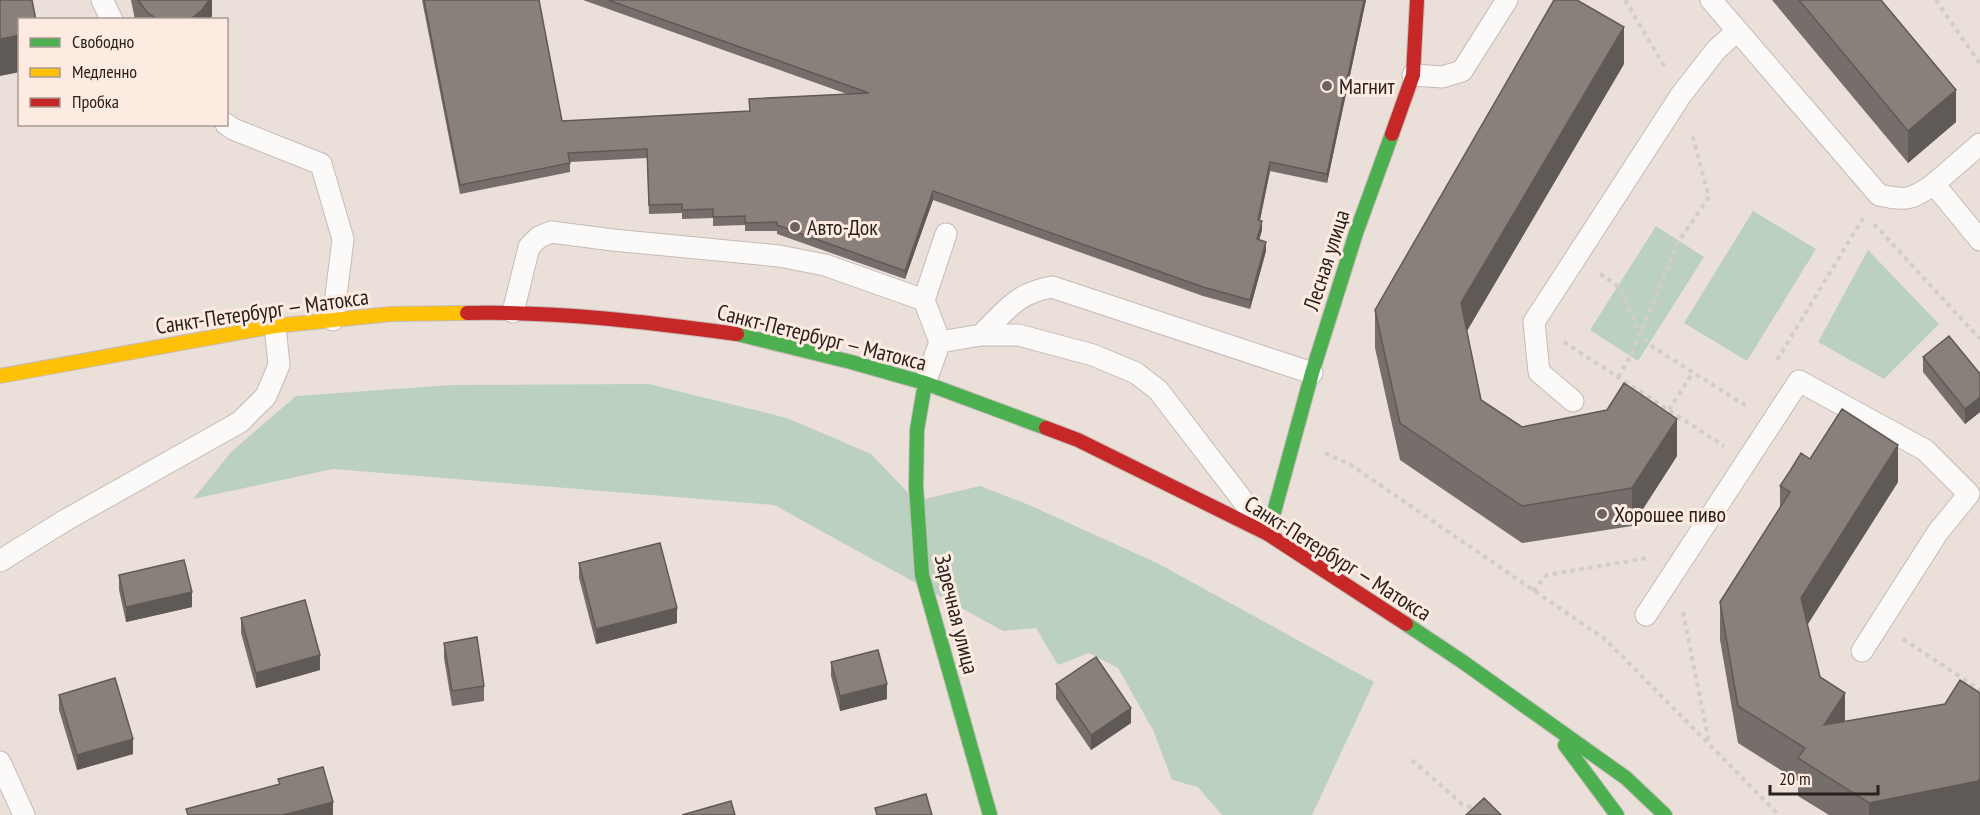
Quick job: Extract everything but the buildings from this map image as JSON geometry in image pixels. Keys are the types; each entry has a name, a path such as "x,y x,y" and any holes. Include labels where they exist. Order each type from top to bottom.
{"main road":[{"name":"Лесная улица","path":"1268,534 1312,373 1356,232 1413,75 1417,0"},
{"name":"Санкт-Петербург — Матокса","path":"0,376 275,326 391,314 513,312 641,321 744,335 925,382 1078,440 1268,534 1464,662 1626,778 1665,815"},
{"name":"Заречная улица","path":"925,382 917,430 916,475 922,575 990,815"},
{"name":"Санкт-Петербург — Матокса","path":"1550,724 1617,815"}],"lane":[{"path":"102,0 111,18"},
{"path":"1413,75 1442,77 1462,71 1507,0"},
{"path":"1711,0 1879,195 1897,199 1918,196 1980,144"},
{"path":"1573,401 1539,372 1534,322 1682,95 1716,50 1737,31"},
{"path":"228,125 321,164 343,239 333,320"},
{"path":"1934,184 1980,240"},
{"path":"513,312 529,247 539,237 551,232 779,256 825,265 924,300"},
{"path":"925,382 940,342 924,300 946,234"},
{"path":"981,335 1021,296 1035,290 1052,287 1312,373"},
{"path":"0,561 64,521 240,422 266,396 279,365 275,326"},
{"path":"940,342 981,335 1018,335 1093,356 1136,373 1158,390 1268,534"},
{"path":"1647,615 1799,381 1925,450 1974,489 1938,532 1862,651"},
{"path":"0,762 24,815"}],"path":[{"path":"1618,377 1679,241 1709,196 1682,95 1625,0"},
{"path":"1936,0 1980,64"},
{"path":"1773,367 1865,214 1879,195"},
{"path":"1576,258 1618,286 1648,344 1748,408"},
{"path":"1534,322 1725,446"},
{"path":"1669,410 1693,372"},
{"path":"1743,417 1755,397"},
{"path":"1719,456 1731,437"},
{"path":"1293,439 1351,465 1606,640 1779,815"},
{"path":"1533,591 1546,575 1649,558"},
{"path":"1675,572 1709,744"},
{"path":"1880,623 1980,690"},
{"path":"1412,760 1462,804 1483,811"}],"green space":[{"path":"1753,211 1816,249 1747,361 1684,323"},
{"path":"1656,226 1704,257 1638,361 1590,330"},
{"path":"1868,250 1939,324 1884,379 1818,342"},
{"path":"649,384 787,418 871,454 916,501 980,486 1029,505 1157,563 1374,682 1312,815 1222,815 1198,787 1172,780 1153,730 1118,668 1089,653 1058,665 1036,628 1003,631 774,505 333,469 193,499 232,451 296,396 452,385"}],"traffic: fast":[{"path":"1268,534 1312,373 1356,233 1392,134"},
{"path":"737,334 925,383 1046,428"},
{"path":"925,383 917,430 916,486 922,575 990,815"},
{"path":"1406,624 1626,778 1665,815"},
{"path":"1565,745 1617,815"}],"traffic: slow":[{"path":"0,376 275,326 391,314 467,313"}],"traffic: jam":[{"path":"1392,134 1413,75 1417,0"},
{"path":"467,313 568,316 737,334"},
{"path":"1046,428 1078,440 1268,534 1406,624"}],"place":[{"name":"Магнит","path":"1327,86"},
{"name":"Авто-Док","path":"795,227"},
{"name":"Хорошее пиво","path":"1602,514"}]}
